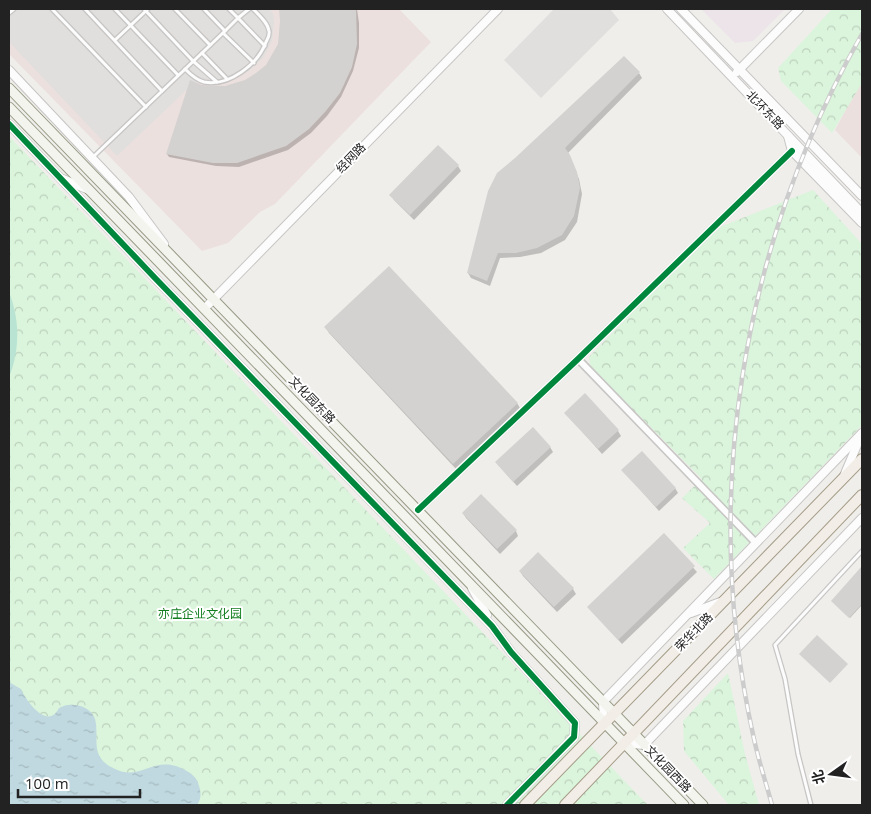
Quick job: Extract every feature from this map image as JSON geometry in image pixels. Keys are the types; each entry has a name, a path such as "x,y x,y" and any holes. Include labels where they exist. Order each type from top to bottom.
{"main road":[{"name":"文化园东路","path":"9,88 614,713"},
{"name":"文化园东路","path":"9,107 205,308 604,724"},
{"name":"荣华北路","path":"526,805 862,459"},
{"path":"564,805 862,495"},
{"name":"文化园西路","path":"614,713 703,805"},
{"name":"文化园西路","path":"604,724 684,805"}],"street":[{"name":"经网路","path":"205,308 498,9"},
{"name":"北环东路","path":"667,9 862,213"},
{"name":"北环东路","path":"681,9 862,196"},
{"path":"733,76 799,9"},
{"path":"9,70 129,197 176,260"},
{"path":"9,124 492,626"},
{"path":"787,134 792,151 862,223"},
{"path":"418,510 578,359 792,151"},
{"path":"59,177 91,192"},
{"path":"578,359 756,543"},
{"path":"604,724 603,702 862,433"},
{"path":"842,480 862,433"},
{"path":"624,743 644,745 862,518"},
{"path":"468,582 492,626 511,652 575,723 574,737 507,805"},
{"path":"688,614 724,600"}],"lane":[{"path":"9,14 14,9"},
{"path":"52,9 146,107"},
{"path":"85,9 162,91"},
{"path":"115,9 178,75"},
{"path":"144,9 216,82"},
{"path":"115,40 148,9"},
{"path":"175,9 210,45"},
{"path":"204,9 254,62"},
{"path":"230,9 265,46"},
{"path":"92,158 238,18 250,9"},
{"path":"185,69 193,77 203,82 216,82 228,79 254,62 265,46 270,33 268,26 254,9"},
{"path":"202,53 228,79"},
{"path":"811,805 775,645 862,551"}],"shaded area":[{"path":"9,9 399,9 431,42 275,204 260,212 228,243 202,251 9,54"},
{"path":"9,9 269,9 273,13 274,22 272,41 263,58 249,71 222,82 202,79 193,84 117,156 9,42"},
{"path":"554,9 610,9 619,20 541,98 504,60"},
{"path":"701,9 785,9 753,41 735,43"},
{"path":"862,79 862,158 835,130"}],"green space":[{"path":"832,9 862,9 862,83 832,133 781,81 778,68"},
{"name":"亦庄企业文化园","path":"9,136 636,793 648,805 9,805"},
{"path":"813,190 862,244 862,425 714,579 683,548 710,523 682,498 702,479 590,366 589,357 712,230"},
{"path":"9,292 17,324 17,346 9,377"},
{"path":"728,673 745,754 759,805 729,805 684,751 683,721"}],"water":[{"path":"9,682 21,689 32,706 43,715 49,716 54,714 59,708 69,705 80,706 89,710 95,719 98,753 101,759 115,769 133,772 165,764 189,772 196,779 200,789 199,802 197,805 9,805"}],"building":[{"path":"279,9 356,9 357,44 352,67 340,93 309,129 286,146 237,163 213,163 166,154 190,80 202,85 225,86 245,80 256,73 266,65 278,44"},
{"path":"624,56 640,72 565,148 577,172 580,188 574,216 562,235 537,248 516,253 498,253 487,281 467,273 488,191 497,173"},
{"path":"438,145 459,165 410,215 389,195"},
{"path":"389,266 518,403 453,464 324,327"},
{"path":"585,393 619,430 598,449 564,413"},
{"path":"533,427 551,447 513,482 495,462"},
{"path":"642,451 676,488 656,507 621,470"},
{"path":"481,494 517,530 497,549 462,513"},
{"path":"664,533 695,566 618,640 587,607"},
{"path":"538,552 574,588 554,607 519,571"},
{"path":"862,566 862,604 849,618 831,601"},
{"path":"817,635 848,664 830,683 799,654"}],"railway":[{"path":"772,805 754,739 738,649 731,558 733,467 742,376 760,287 786,200 820,116 862,34"}],"cycle path":[{"path":"9,124 155,278 492,626 511,652 575,723 574,737 507,805"},
{"path":"418,510 578,359 792,151"}]}
